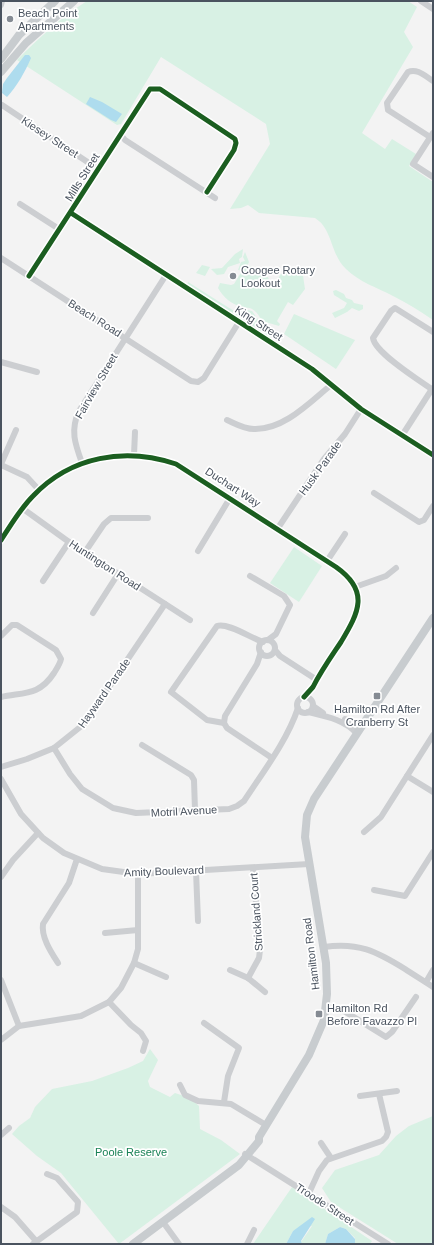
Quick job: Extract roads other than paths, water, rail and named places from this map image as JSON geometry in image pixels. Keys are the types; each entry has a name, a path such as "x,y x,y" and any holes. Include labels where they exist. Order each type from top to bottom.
{"main road":[{"path":"1,59 19,35 55,1"},
{"path":"1,72 26,43 74,1"},
{"name":"Hamilton Road","path":"133,1244 235,1167 247,1154 256,1139 259,1137 314,1046 321,1030 328,988 324,947 305,837 311,806 433,618"}],"street":[{"path":"1,6 2,1"},
{"path":"421,1 433,8"},
{"path":"433,81 419,72 411,71 404,75 386,107 388,110 432,135 413,164 433,177"},
{"name":"Mills Street","path":"29,276 121,135 122,130 150,89 160,89 235,139 236,143 234,150 207,192"},
{"name":"Kiesey Street","path":"2,105 98,169"},
{"path":"121,135 125,140 215,198"},
{"path":"20,204 59,230"},
{"name":"King Street","path":"71,213 312,369 361,408 433,455"},
{"name":"Beach Road","path":"1,258 125,337 188,380 198,382 204,378 239,322"},
{"name":"Fairview Street","path":"82,463 74,439 73,429 76,416 125,337 166,275"},
{"path":"403,434 432,389 402,369 374,343 374,336 393,309 397,309 433,332"},
{"path":"1,362 37,372"},
{"path":"227,420 241,426 254,429 275,425 294,414 331,385"},
{"name":"Husk Parade","path":"278,528 324,459 345,434 361,408"},
{"path":"16,430 1,464 19,472 38,490"},
{"path":"134,455 135,432"},
{"name":"Duchart Way","path":"1,540 22,508 38,490 55,478 82,463 110,457 134,455 152,457 176,464 278,528 346,574 354,587 358,599 356,615 313,687 309,701"},
{"path":"374,493 418,522 424,520 433,506"},
{"path":"198,551 230,498"},
{"name":"Huntington Road","path":"22,508 69,542 190,620"},
{"path":"85,552 104,524 111,518 148,518"},
{"path":"327,561 345,534"},
{"path":"43,581 69,542"},
{"path":"354,587 386,576 396,568"},
{"path":"93,613 118,574"},
{"path":"250,576 284,596 289,602 289,610 276,634 272,651 257,664"},
{"name":"Hayward Parade","path":"1,767 27,759 54,748 84,724 165,604"},
{"path":"1,636 12,625 17,625 56,650 61,659 44,685 30,693 1,697"},
{"path":"224,723 207,720 171,692 217,626 227,625 251,638 317,680"},
{"path":"272,758 227,728 224,723 225,716 257,664 263,646 276,634"},
{"path":"263,646 272,651"},
{"name":"Motril Avenue","path":"54,748 70,774 82,789 113,808 136,813 229,808 241,804 272,758 294,719 298,708 298,701 309,701 306,712 294,719"},
{"path":"309,701 324,713 345,720 360,730"},
{"path":"298,708 360,730"},
{"path":"364,832 380,817 433,734"},
{"path":"142,745 191,775 194,780 195,810"},
{"path":"407,776 433,792"},
{"name":"Amity Boulevard","path":"1,779 21,814 38,833 59,850 77,859 107,870 138,874 253,868 309,861"},
{"path":"1,877 13,860 38,833"},
{"path":"374,890 405,896 433,852"},
{"path":"58,963 40,932 43,924 68,883 77,859"},
{"name":"Strickland Court","path":"248,978 260,954 253,868"},
{"path":"196,871 198,921"},
{"path":"1,1040 19,1026 81,1016 109,1002 127,979 138,949 138,874"},
{"path":"105,933 138,930"},
{"path":"324,947 351,946 370,950 380,954 426,982 433,988"},
{"path":"134,963 166,977"},
{"path":"230,970 248,978 265,992"},
{"path":"426,982 433,970"},
{"path":"1,980 19,1026"},
{"path":"326,1006 344,1011 386,1037 392,1032 416,997"},
{"path":"109,1002 131,1025 141,1033 146,1041 143,1051"},
{"path":"204,1023 239,1048 228,1076 224,1102"},
{"path":"180,1085 185,1096 198,1100 224,1102 237,1107 266,1125"},
{"path":"360,1096 397,1091"},
{"path":"309,1193 319,1171 331,1158 382,1141 386,1137 388,1132 379,1094"},
{"path":"1,1135 9,1128"},
{"path":"321,1143 331,1158"},
{"name":"Troode Street","path":"247,1154 387,1244"},
{"path":"1,1207 15,1217 34,1243 77,1212 78,1202 57,1178 47,1174"},
{"path":"163,1222 179,1244"},
{"path":"248,1244 254,1230"}],"water":[{"path":"25,55 29,55 31,58 20,79 7,97 2,93 3,84"},
{"path":"90,97 102,102 122,114 116,122 111,120 86,104"},
{"path":"312,1217 315,1219 301,1241 302,1244 286,1244 293,1231"},
{"path":"340,1227 346,1229 355,1239 355,1244 325,1244 328,1234"}],"place":[{"name":"Beach Point Apartments","path":"10,19"},
{"name":"Coogee Rotary Lookout","path":"233,276"},
{"name":"Hamilton Rd After Cranberry St","path":"377,696"},
{"name":"Hamilton Rd Before Favazzo Pl","path":"319,1014"}],"park label":[{"name":"Poole Reserve","path":"131,1152"}]}
